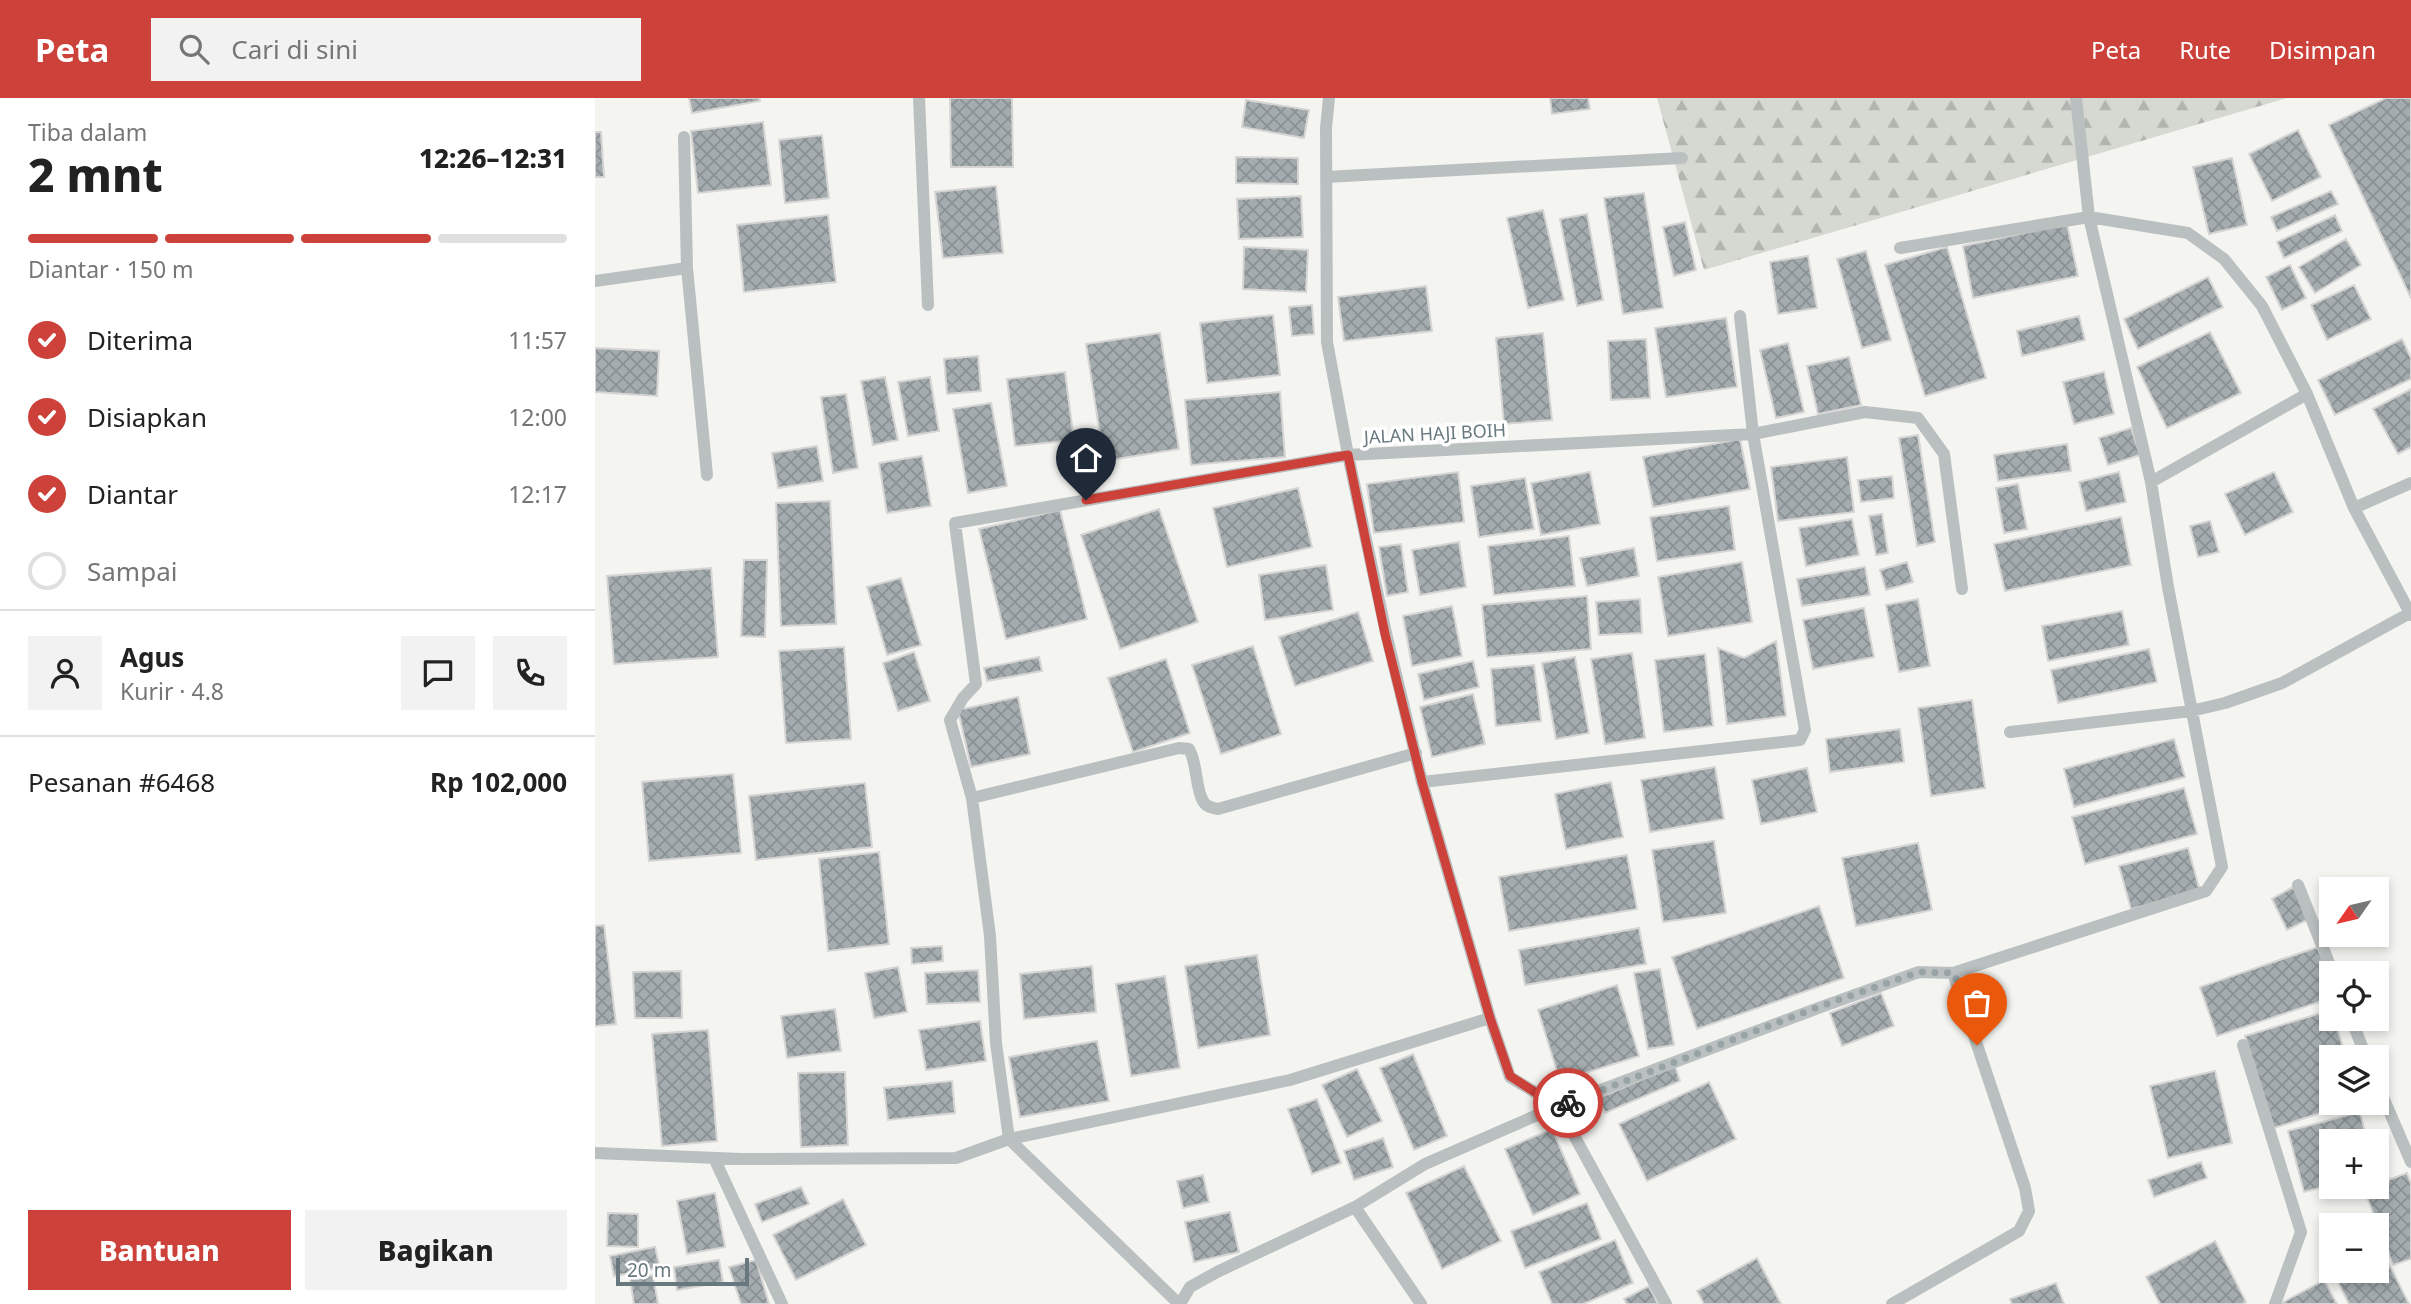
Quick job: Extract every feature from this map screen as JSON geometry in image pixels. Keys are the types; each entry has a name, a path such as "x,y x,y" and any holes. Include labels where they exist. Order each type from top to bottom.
{"street":[{"path":"919,98 928,305"},
{"path":"1329,98 1326,128 1327,342 1385,634 1422,782 1490,1018 1510,1076 1558,1107 1667,1304"},
{"path":"1416,753 1218,809 1203,802 1189,749 1179,748 972,798 990,936 996,1043 1009,1139 1179,1304 1190,1287 1355,1207 1425,1164 1558,1107 1821,1006 1919,972 1954,973 2206,891 2222,867 2191,711 2151,482 2089,217 2076,98"},
{"path":"684,137 687,268 707,475"},
{"path":"1326,177 1682,158"},
{"path":"1900,248 2089,217 2188,233 2224,259 2262,306 2307,394 2354,508 2411,614 2282,683 2225,703 2191,711 2010,732"},
{"path":"595,281 687,268"},
{"path":"1422,782 1800,740 1805,730 1753,434 1740,316"},
{"path":"2151,482 2307,394"},
{"name":"JALAN HAJI BOIH","path":"972,798 950,720 963,698 976,684 955,523 1348,455 1753,434 1865,412 1917,418 1944,454 1962,589"},
{"path":"2354,508 2411,483"},
{"path":"2298,885 2328,961"},
{"path":"1892,1304 2019,1231 2029,1211 2025,1188 1954,973"},
{"path":"595,1153 715,1158 956,1158 1009,1139 1290,1080 1490,1018"},
{"path":"2243,1045 2301,1232 2275,1304"},
{"path":"2389,1111 2411,1162"},
{"path":"715,1158 782,1304"},
{"path":"1355,1207 1421,1304"}],"green space":[{"path":"1657,98 2287,98 1704,270"}],"building":[{"path":"689,98 759,98 760,101 692,113"},
{"path":"950,98 1012,98 1013,167 951,167"},
{"path":"1550,98 1588,98 1590,109 1552,114"},
{"path":"2386,98 2411,98 2411,298 2329,125"},
{"path":"1246,100 1309,110 1304,138 1242,127"},
{"path":"763,122 771,185 698,193 691,131"},
{"path":"2298,130 2321,177 2272,201 2249,154"},
{"path":"595,132 601,132 604,177 595,177"},
{"path":"822,135 829,198 785,203 779,140"},
{"path":"1236,157 1298,158 1298,184 1236,183"},
{"path":"2232,158 2247,225 2209,234 2193,167"},
{"path":"996,186 1003,253 943,258 935,192"},
{"path":"2331,191 2338,204 2277,231 2271,217"},
{"path":"1644,193 1663,308 1623,314 1604,198"},
{"path":"1301,196 1303,237 1239,239 1237,199"},
{"path":"1543,210 1564,300 1528,308 1507,218"},
{"path":"1587,214 1603,300 1577,306 1560,219"},
{"path":"828,215 836,282 744,292 737,225"},
{"path":"2335,215 2342,231 2284,258 2277,242"},
{"path":"1685,222 1696,270 1674,276 1663,227"},
{"path":"2067,224 2078,276 1973,298 1963,246"},
{"path":"2346,239 2361,265 2315,293 2299,267"},
{"path":"1244,247 1308,250 1306,292 1243,289"},
{"path":"1947,247 1986,378 1925,396 1885,265"},
{"path":"1866,251 1891,340 1862,348 1837,259"},
{"path":"1808,256 1817,308 1778,314 1770,262"},
{"path":"2290,265 2306,298 2282,310 2266,277"},
{"path":"2208,277 2223,307 2138,349 2124,319"},
{"path":"2354,285 2371,319 2327,340 2311,305"},
{"path":"1426,286 1432,331 1344,341 1338,297"},
{"path":"1312,305 1314,334 1292,336 1289,307"},
{"path":"1273,315 1280,375 1207,383 1200,323"},
{"path":"2079,316 2085,340 2022,356 2017,331"},
{"path":"1726,318 1737,387 1666,397 1655,328"},
{"path":"2210,332 2241,393 2167,428 2137,367"},
{"path":"1160,333 1179,449 1104,461 1086,344"},
{"path":"1543,333 1552,420 1504,424 1496,338"},
{"path":"1646,339 1650,398 1611,400 1608,341"},
{"path":"2402,339 2411,358 2411,379 2335,415 2318,380"},
{"path":"1788,343 1804,412 1776,418 1760,350"},
{"path":"595,348 659,351 657,396 595,392"},
{"path":"978,356 981,391 947,394 944,359"},
{"path":"1849,357 1861,405 1818,414 1807,366"},
{"path":"1065,372 1074,440 1015,446 1007,379"},
{"path":"2104,372 2114,414 2074,424 2063,382"},
{"path":"885,377 898,440 873,445 861,381"},
{"path":"930,377 939,431 908,436 898,382"},
{"path":"2411,389 2411,447 2398,454 2373,409"},
{"path":"1280,392 1285,457 1191,465 1185,400"},
{"path":"846,394 858,468 833,473 821,397"},
{"path":"991,403 1007,486 968,493 953,409"},
{"path":"2131,428 2140,455 2108,465 2099,438"},
{"path":"1918,435 1935,542 1917,546 1899,438"},
{"path":"1740,439 1750,489 1653,507 1643,457"},
{"path":"2067,444 2071,471 1998,481 1994,455"},
{"path":"817,446 823,481 778,488 772,453"},
{"path":"922,456 931,506 887,513 879,463"},
{"path":"1847,457 1854,512 1778,521 1771,467"},
{"path":"1458,472 1464,522 1374,533 1367,484"},
{"path":"1590,472 1600,524 1541,535 1531,483"},
{"path":"2119,472 2126,502 2086,511 2079,482"},
{"path":"2274,472 2293,512 2245,535 2225,494"},
{"path":"1892,476 1894,498 1861,502 1858,480"},
{"path":"1525,478 1534,529 1479,537 1471,486"},
{"path":"2018,484 2027,529 2004,533 1996,488"},
{"path":"1298,488 1312,547 1227,567 1213,508"},
{"path":"830,501 836,624 781,626 776,503"},
{"path":"1729,506 1735,550 1657,561 1650,517"},
{"path":"1159,509 1198,622 1120,649 1081,535"},
{"path":"1060,510 1087,619 1006,639 979,529"},
{"path":"1882,514 1888,553 1876,555 1869,516"},
{"path":"2121,517 2131,565 2005,591 1994,544"},
{"path":"1852,519 1859,555 1806,566 1799,528"},
{"path":"2210,521 2219,552 2198,557 2190,526"},
{"path":"1569,536 1575,586 1494,595 1488,546"},
{"path":"1459,542 1466,587 1420,595 1412,550"},
{"path":"1401,544 1408,592 1387,596 1379,547"},
{"path":"1634,548 1639,576 1587,586 1580,558"},
{"path":"744,560 767,560 765,637 741,636"},
{"path":"1742,562 1752,622 1668,636 1658,577"},
{"path":"1907,562 1913,582 1886,590 1880,570"},
{"path":"1326,565 1333,610 1265,620 1259,575"},
{"path":"1865,567 1870,595 1802,606 1797,579"},
{"path":"711,568 718,657 614,664 607,576"},
{"path":"901,578 921,645 887,655 867,587"},
{"path":"1587,596 1591,649 1487,657 1482,605"},
{"path":"1640,599 1642,633 1599,635 1596,602"},
{"path":"1918,599 1930,666 1899,672 1886,605"},
{"path":"1452,606 1462,656 1412,666 1403,616"},
{"path":"1864,608 1874,657 1813,669 1803,620"},
{"path":"2122,611 2129,645 2048,661 2042,626"},
{"path":"1358,612 1373,661 1295,686 1279,637"},
{"path":"1776,641 1786,716 1727,724 1718,648 1744,658"},
{"path":"1253,646 1281,734 1221,754 1192,665"},
{"path":"844,647 851,739 786,743 779,651"},
{"path":"2149,649 2157,682 2058,703 2051,670"},
{"path":"914,652 930,701 898,711 883,663"},
{"path":"1632,653 1645,738 1605,744 1591,659"},
{"path":"1705,654 1713,726 1664,732 1655,660"},
{"path":"1039,657 1042,671 987,681 984,668"},
{"path":"1575,657 1589,733 1556,739 1542,663"},
{"path":"1166,659 1190,733 1133,752 1108,678"},
{"path":"1473,661 1479,687 1424,700 1418,674"},
{"path":"1534,665 1541,721 1496,726 1491,669"},
{"path":"1473,694 1485,744 1432,757 1420,707"},
{"path":"1018,697 1030,754 971,767 958,710"},
{"path":"1972,700 1985,788 1931,796 1918,708"},
{"path":"1900,729 1904,762 1830,772 1826,739"},
{"path":"2174,739 2185,777 2074,807 2064,769"},
{"path":"1715,767 1724,819 1650,832 1641,780"},
{"path":"1807,768 1817,812 1761,824 1752,780"},
{"path":"733,774 741,853 649,861 642,782"},
{"path":"1611,782 1623,837 1566,849 1555,794"},
{"path":"865,783 872,847 756,860 749,796"},
{"path":"2184,788 2197,834 2085,864 2072,817"},
{"path":"1714,841 1726,913 1663,922 1652,850"},
{"path":"1918,843 1932,910 1856,926 1842,858"},
{"path":"2188,848 2200,891 2131,909 2119,866"},
{"path":"879,852 889,944 828,951 819,859"},
{"path":"1627,855 1637,909 1509,931 1499,877"},
{"path":"2293,887 2309,919 2287,930 2272,899"},
{"path":"1819,906 1844,978 1697,1029 1672,957"},
{"path":"604,925 616,1024 595,1026 595,926"},
{"path":"1639,928 1646,964 1525,985 1519,950"},
{"path":"942,946 943,961 912,964 911,948"},
{"path":"2318,947 2323,961 2319,961 2319,1002 2217,1036 2200,987"},
{"path":"1257,955 1270,1035 1198,1048 1185,966"},
{"path":"1092,966 1096,1012 1024,1019 1020,974"},
{"path":"898,967 907,1012 874,1018 865,973"},
{"path":"1660,969 1674,1045 1648,1049 1634,973"},
{"path":"978,970 980,1002 927,1004 925,973"},
{"path":"681,971 682,1018 635,1018 633,972"},
{"path":"1165,976 1180,1068 1131,1076 1116,984"},
{"path":"1617,985 1639,1056 1560,1081 1538,1010"},
{"path":"1881,993 1894,1026 1842,1046 1830,1013"},
{"path":"835,1009 841,1051 787,1058 781,1016"},
{"path":"2319,1014 2319,1031 2338,1031 2342,1045 2319,1045 2319,1114 2274,1128 2245,1036"},
{"path":"980,1021 986,1061 926,1070 919,1030"},
{"path":"708,1030 717,1141 662,1146 652,1034"},
{"path":"1097,1041 1109,1101 1020,1117 1009,1057"},
{"path":"1413,1054 1447,1136 1414,1150 1380,1068"},
{"path":"1675,1066 1680,1081 1605,1113 1598,1098"},
{"path":"1357,1069 1382,1121 1347,1137 1322,1085"},
{"path":"2215,1071 2232,1143 2168,1158 2150,1086"},
{"path":"845,1072 848,1145 801,1147 798,1073"},
{"path":"952,1081 955,1113 888,1120 884,1088"},
{"path":"1709,1082 1736,1139 1647,1181 1619,1124"},
{"path":"1317,1099 1341,1163 1312,1174 1288,1109"},
{"path":"2349,1115 2361,1115 2364,1129 2319,1129 2319,1188 2304,1192 2288,1131"},
{"path":"1552,1129 1580,1194 1533,1215 1505,1149"},
{"path":"1383,1138 1393,1167 1354,1180 1344,1151"},
{"path":"2201,1162 2207,1178 2154,1197 2148,1180"},
{"path":"1464,1166 1501,1241 1442,1269 1406,1193"},
{"path":"2407,1173 2411,1184 2411,1259 2393,1265 2389,1255 2389,1213 2373,1213 2368,1199 2389,1199 2389,1180"},
{"path":"1203,1175 1209,1202 1183,1208 1177,1181"},
{"path":"801,1187 809,1204 762,1222 755,1204"},
{"path":"715,1193 725,1247 687,1254 677,1201"},
{"path":"843,1199 866,1245 796,1280 773,1235"},
{"path":"1587,1203 1601,1239 1525,1268 1511,1231"},
{"path":"1230,1212 1239,1252 1194,1262 1185,1222"},
{"path":"608,1213 638,1214 638,1247 607,1246"},
{"path":"1615,1240 1633,1283 1583,1304 1552,1304 1539,1272"},
{"path":"2215,1241 2246,1302 2160,1304 2146,1277"},
{"path":"655,1247 660,1268 614,1276 610,1256"},
{"path":"1757,1258 1781,1304 1704,1304 1697,1291"},
{"path":"719,1260 723,1282 677,1290 674,1267"},
{"path":"756,1260 769,1304 741,1304 729,1267"},
{"path":"2389,1264 2409,1304 2349,1304 2338,1283 2389,1283"},
{"path":"653,1275 658,1304 634,1304 630,1279"},
{"path":"2056,1283 2064,1304 2012,1304 2010,1299"},
{"path":"2319,1283 2326,1283 2337,1304 2280,1304"},
{"path":"1649,1286 1658,1304 1627,1304 1624,1299"}],"way so far":[{"path":"1568,1103 1821,1006 1919,972 1954,973 1977,1045"}],"route":[{"path":"1086,500 1348,455 1385,634 1422,782 1490,1018 1510,1076 1558,1107 1568,1103"}]}
